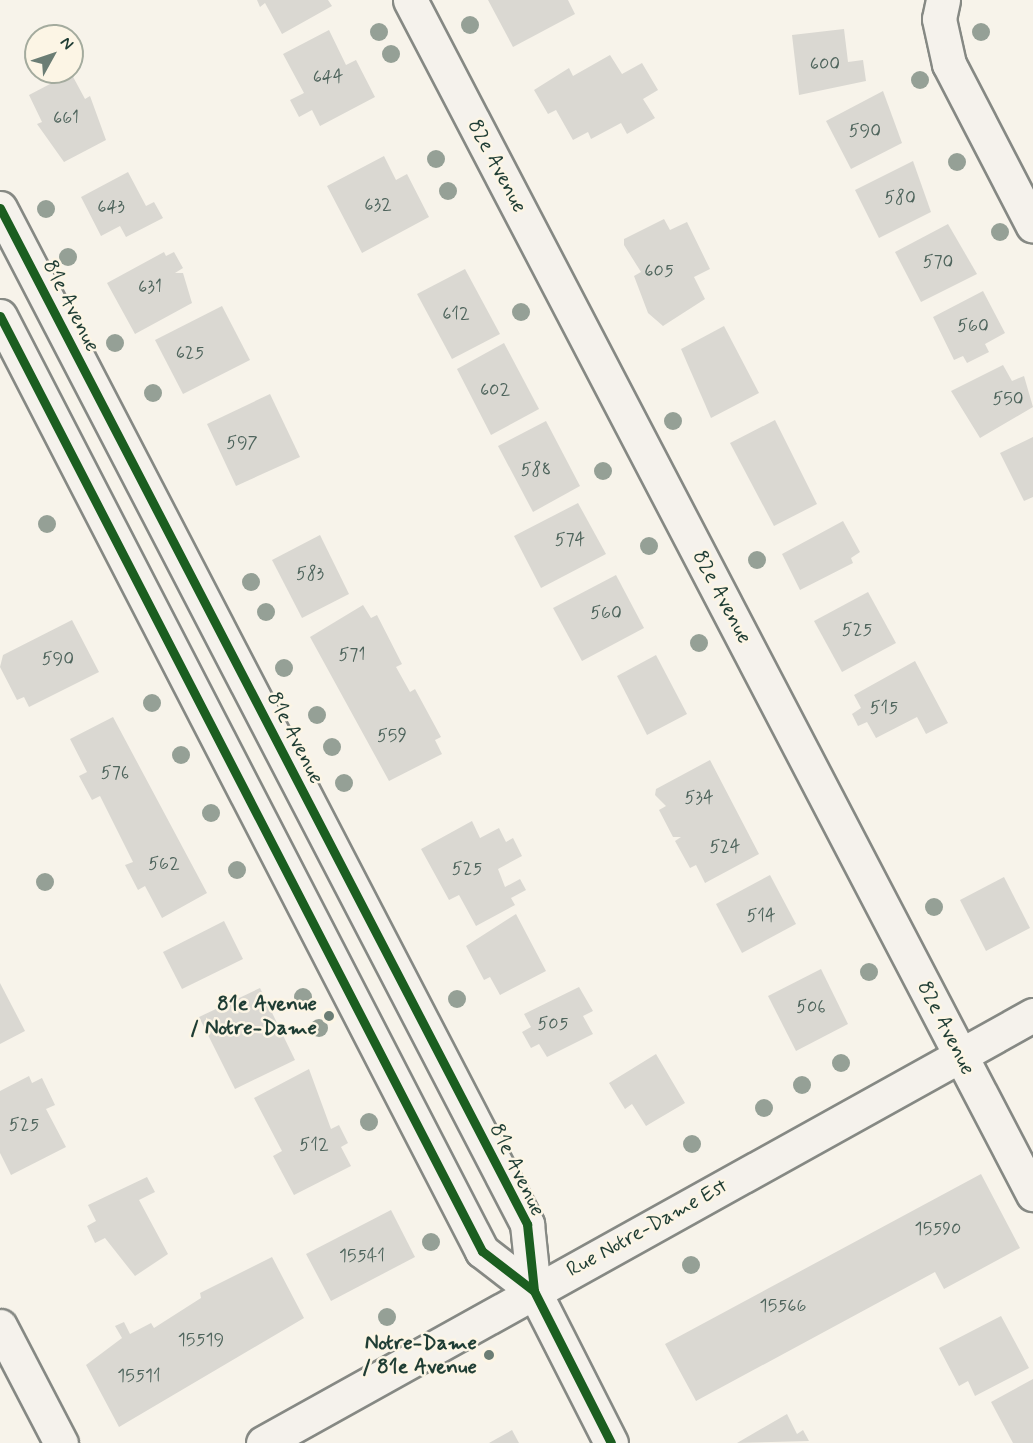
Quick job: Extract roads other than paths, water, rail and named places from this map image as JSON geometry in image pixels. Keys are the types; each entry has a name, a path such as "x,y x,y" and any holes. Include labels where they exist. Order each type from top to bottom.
{"street":[{"name":"82e Avenue","path":"410,0 1033,1194"},
{"path":"943,0 939,19 949,64 1033,226"},
{"name":"81e Avenue","path":"0,208 527,1224 534,1291 611,1443"},
{"name":"81e Avenue","path":"0,316 482,1251 534,1291"},
{"name":"Rue Notre-Dame Est","path":"263,1443 1033,1015"},
{"path":"0,1326 61,1443"}],"place":[{"name":"81e Avenue / Notre-Dame","path":"329,1016"},
{"name":"Notre-Dame / 81e Avenue","path":"489,1355"}]}
